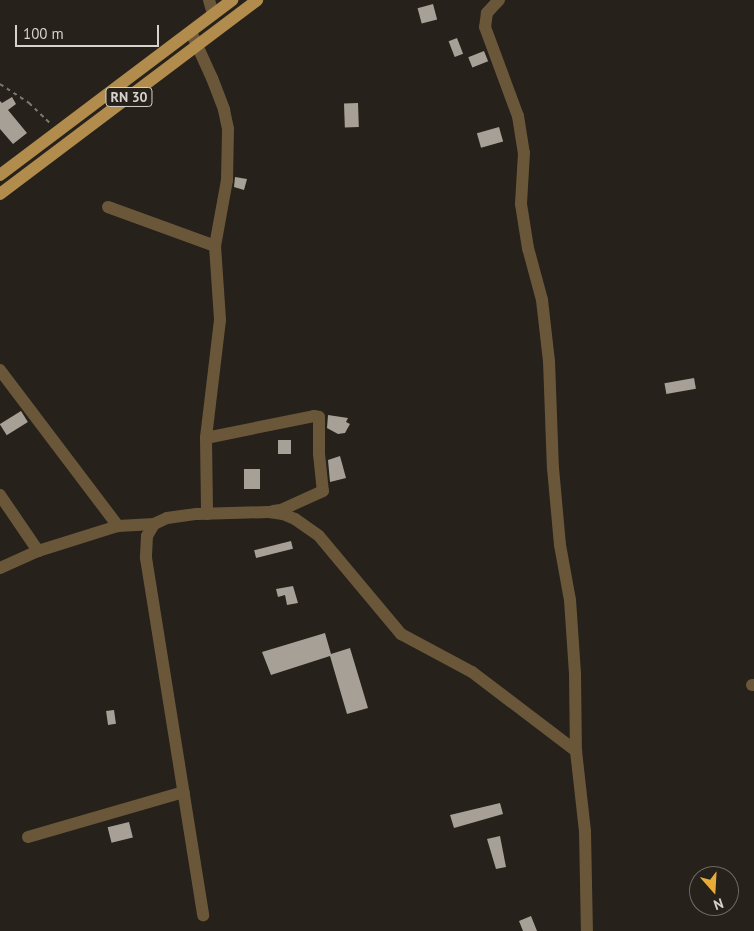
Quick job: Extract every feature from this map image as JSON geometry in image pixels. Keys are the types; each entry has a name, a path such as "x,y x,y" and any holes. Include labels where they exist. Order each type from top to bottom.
{"main road":[{"name":"RN 30","path":"0,175 232,0"},
{"name":"RN 30","path":"0,194 257,0"}],"street":[{"path":"209,0 213,14"},
{"path":"499,0 487,13 485,27 518,116 524,153 521,204 528,248 542,300 549,361 553,468 560,545 570,600 574,655 576,751 585,831 587,931"},
{"path":"190,32 221,102 228,128 227,180 215,246 220,320 206,438 207,514"},
{"path":"108,207 215,246"},
{"path":"0,370 118,526"},
{"path":"0,568 38,551 118,526 154,524 167,518 207,514 281,510 323,491 318,418 314,416 206,438"},
{"path":"0,495 38,551"},
{"path":"269,512 283,514 295,519 319,536 401,634 472,672 576,751"},
{"path":"154,524 147,536 146,558 203,915"},
{"path":"28,838 184,792"}],"path":[{"path":"0,84 29,103 59,132"}],"building":[{"path":"433,4 437,19 422,24 418,8"},
{"path":"457,38 463,54 455,57 449,41"},
{"path":"484,51 488,61 472,68 468,57"},
{"path":"12,97 16,104 8,110 27,133 13,144 0,129 0,101 2,103"},
{"path":"344,103 358,103 359,127 345,127"},
{"path":"499,127 503,141 481,148 477,133"},
{"path":"235,177 247,179 244,190 234,187"},
{"path":"694,378 696,389 666,394 664,383"},
{"path":"21,411 28,422 7,435 0,424"},
{"path":"328,415 348,418 346,422 350,424 345,433 338,434 327,428"},
{"path":"278,440 291,440 291,454 278,454"},
{"path":"340,456 346,478 330,482 328,460"},
{"path":"244,469 260,469 260,489 244,489"},
{"path":"291,541 293,549 256,558 254,550"},
{"path":"293,586 298,603 287,605 285,595 278,597 276,589"},
{"path":"325,633 331,654 350,648 368,708 347,714 330,656 271,675 262,652"},
{"path":"114,710 116,724 108,725 106,711"},
{"path":"500,803 503,814 454,828 450,815"},
{"path":"129,822 133,838 112,843 108,827"},
{"path":"500,836 506,867 496,869 487,839"},
{"path":"531,916 537,931 523,931 519,921"}]}
